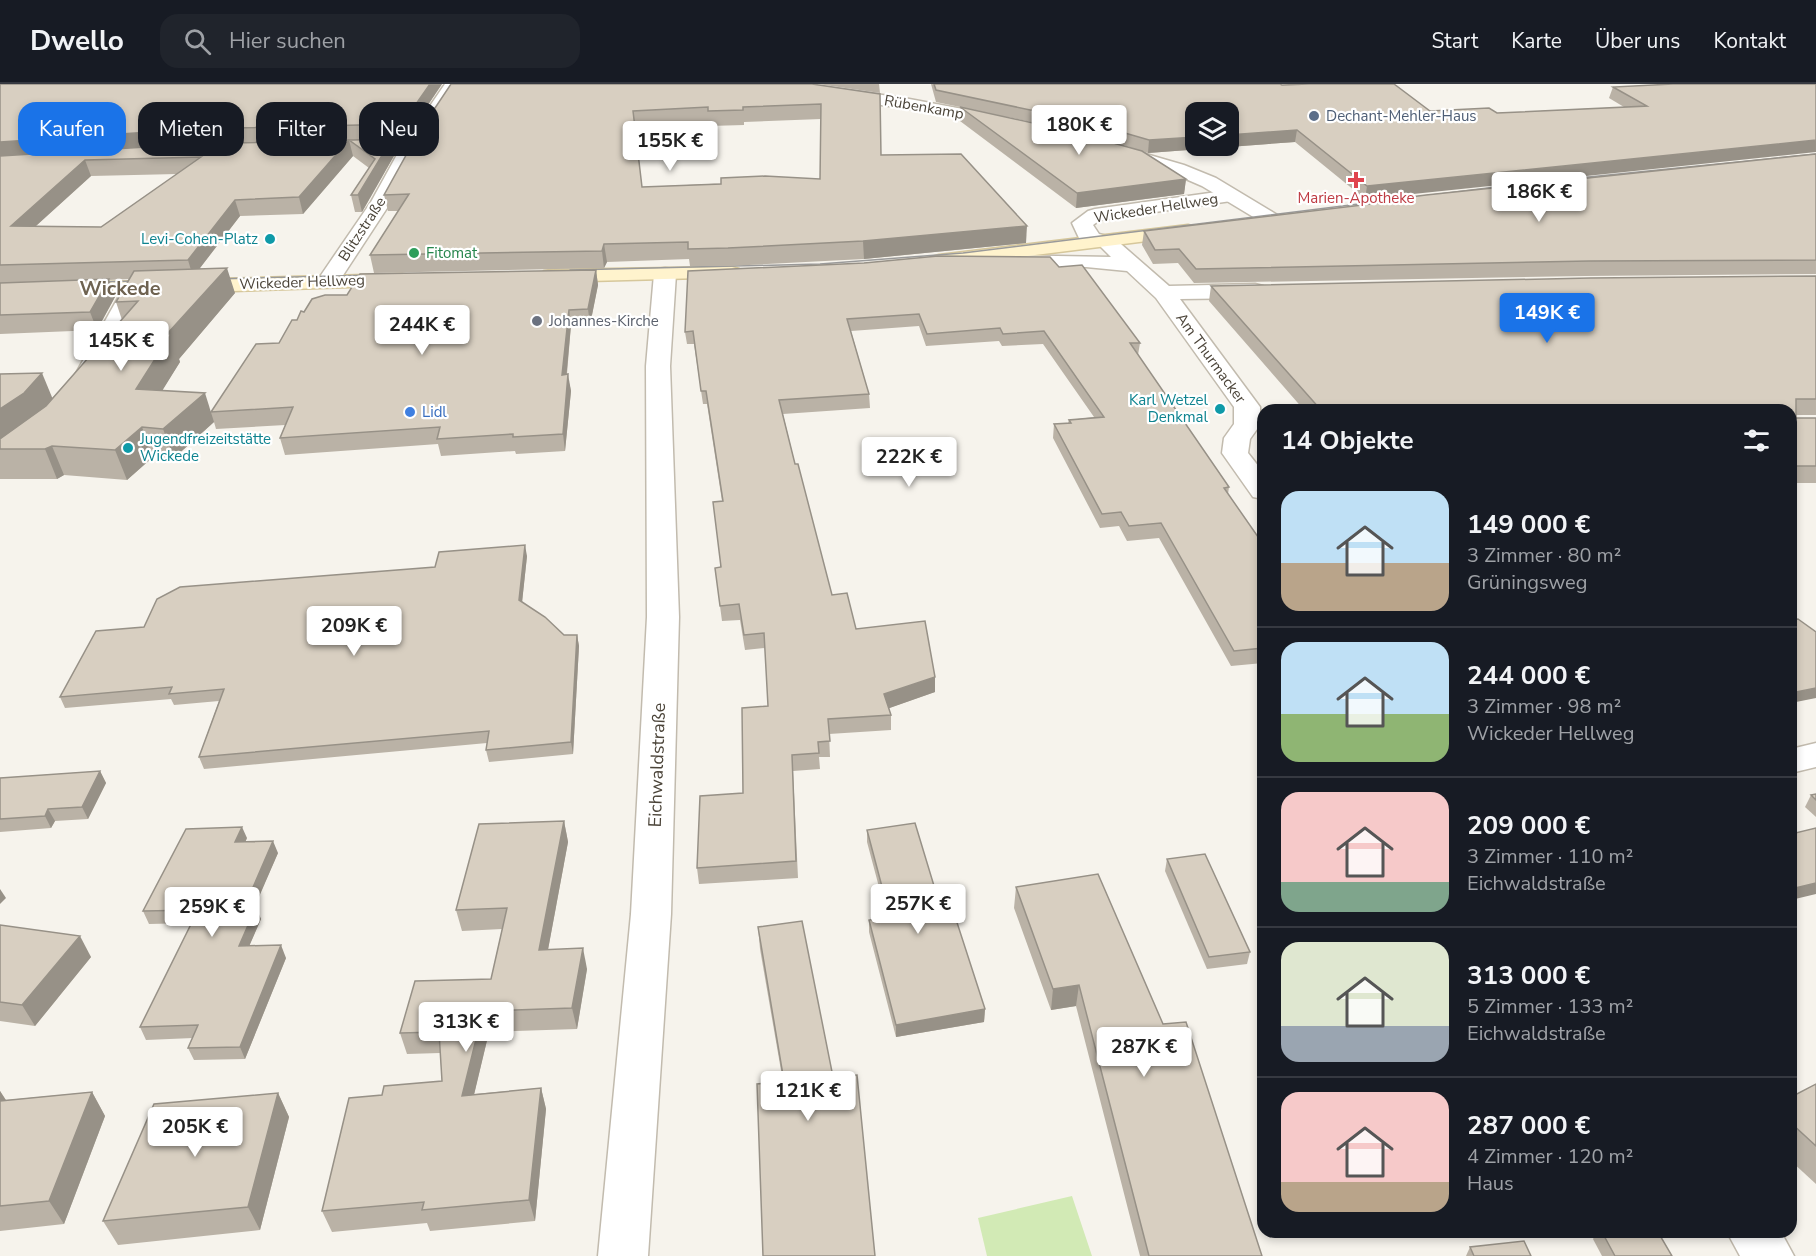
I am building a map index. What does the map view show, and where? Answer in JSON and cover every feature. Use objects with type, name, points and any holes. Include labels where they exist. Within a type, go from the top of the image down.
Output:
[{"type":"main road","name":"Wickeder Hellweg","points":[[1239,224],[1294,217]]},
{"type":"main road","name":"Wickeder Hellweg","points":[[929,262],[1207,229]]},
{"type":"main road","points":[[529,277],[752,273]]},
{"type":"main road","name":"Wickeder Hellweg","points":[[0,292],[419,279]]},
{"type":"street","name":"Blitzstraße","points":[[439,105],[453,84]]},
{"type":"street","name":"Rübenkamp","points":[[775,85],[789,84],[805,90],[923,106],[1017,124]]},
{"type":"street","points":[[1105,147],[1178,169],[1209,182],[1272,220]]},
{"type":"street","name":"Blitzstraße","points":[[328,281],[381,202],[406,156]]},
{"type":"street","name":"Wickeder Hellweg","points":[[1107,242],[1092,238],[1084,231],[1082,223],[1095,215],[1231,196]]},
{"type":"street","name":"Am Thurmacker","points":[[1107,242],[1164,293],[1247,407],[1249,429],[1235,453],[1257,483]]},
{"type":"street","points":[[929,262],[1086,261],[1133,265]]},
{"type":"street","name":"Eichwaldstraße","points":[[623,1256],[651,914],[663,617],[658,366],[665,274]]},
{"type":"street","points":[[78,391],[135,287]]},
{"type":"street","points":[[1164,293],[1275,290]]},
{"type":"street","points":[[1797,760],[1816,755]]},
{"type":"street","points":[[1756,1238],[1769,1256]]},
{"type":"green space","points":[[1072,1196],[1092,1256],[987,1256],[978,1218]]},
{"type":"building","points":[[0,84],[430,84],[417,102],[359,102],[359,125],[347,125],[347,102],[256,102],[256,128],[244,128],[244,102],[138,102],[138,133],[126,134],[126,102],[18,102],[18,141],[0,142]]},
{"type":"building","points":[[451,84],[812,84],[880,94],[881,155],[961,154],[1027,226],[863,241],[728,248],[688,249],[688,242],[604,244],[602,251],[370,255],[409,194],[384,195],[406,156],[439,156],[439,102]],"holes":[[[821,104],[820,179],[765,176],[721,178],[721,184],[642,187],[633,111],[708,107],[708,111],[743,110],[743,107]]]},
{"type":"building","points":[[934,84],[1394,84],[1430,111],[1489,108],[1497,113],[1647,106],[1613,87],[1673,84],[1816,84],[1816,140],[1367,186],[1297,130],[1239,134],[1239,102],[1185,102],[1185,138],[1149,140],[1087,122],[936,90]]},
{"type":"building","points":[[960,107],[1074,132],[1142,151],[1186,179],[1077,193]]},
{"type":"building","points":[[349,140],[359,140],[359,147]]},
{"type":"building","points":[[256,142],[256,156],[335,156],[299,197],[235,200],[188,260],[0,265],[0,156],[126,156],[126,148],[138,148],[138,156],[244,156],[244,143]],"holes":[[[201,157],[101,227],[11,226],[85,160]]]},
{"type":"building","points":[[1816,154],[1816,260],[1589,261],[1196,269],[1179,249],[1155,250],[1144,231],[1388,202],[1386,200],[1426,195]]},
{"type":"building","points":[[371,156],[382,156],[358,195],[351,195],[375,159]]},
{"type":"building","points":[[938,256],[1050,257],[1059,267],[1082,265],[1140,343],[1130,343],[1229,487],[1224,488],[1257,535],[1257,649],[1234,651],[1161,523],[1129,526],[1121,512],[1102,514],[1054,424],[1071,423],[1069,420],[1104,417],[1044,331],[1003,334],[1000,328],[927,334],[919,314],[847,319],[869,394],[779,400],[832,595],[847,593],[856,629],[925,621],[935,677],[884,694],[891,715],[828,719],[830,741],[818,742],[819,753],[792,755],[796,861],[697,868],[700,796],[743,793],[742,708],[768,706],[764,633],[744,635],[739,604],[720,606],[715,568],[721,567],[713,502],[723,501],[706,391],[701,391],[693,331],[685,332],[688,271],[864,263]]},
{"type":"building","points":[[227,268],[167,334],[171,334],[136,389],[205,393],[163,429],[142,427],[115,450],[52,446],[45,449],[0,449],[0,439],[46,406],[138,301],[116,302],[134,271]]},
{"type":"building","points":[[596,270],[588,309],[569,310],[562,375],[568,374],[563,434],[513,437],[513,434],[437,439],[440,427],[280,438],[293,407],[211,412],[256,344],[279,343],[292,320],[297,320],[301,311],[304,312],[312,299],[325,295],[347,295],[360,274]]},
{"type":"building","points":[[1816,276],[1816,399],[1796,399],[1796,404],[1316,404],[1211,286]]},
{"type":"building","points":[[109,279],[90,312],[0,315],[0,283]]},
{"type":"building","points":[[42,373],[24,393],[0,409],[0,374]]},
{"type":"building","points":[[1797,418],[1816,418],[1816,466],[1797,466]]},
{"type":"building","points":[[525,545],[519,600],[545,617],[564,635],[577,635],[571,742],[486,750],[489,731],[199,757],[224,689],[169,694],[172,687],[60,697],[96,631],[144,627],[157,599],[180,587],[435,567],[439,552]]},
{"type":"building","points":[[1797,619],[1816,632],[1816,688],[1797,692]]},
{"type":"building","points":[[100,771],[82,807],[48,809],[45,816],[0,819],[0,778]]},
{"type":"building","points":[[564,821],[539,950],[583,948],[572,1008],[483,1011],[462,1096],[541,1088],[529,1200],[422,1210],[424,1202],[322,1211],[349,1098],[382,1095],[384,1086],[442,1081],[439,1032],[400,1033],[415,981],[491,979],[507,908],[456,910],[479,824]]},
{"type":"building","points":[[915,823],[941,909],[952,907],[985,1009],[896,1025],[869,920],[890,917],[867,830]]},
{"type":"building","points":[[242,827],[235,842],[273,841],[244,908],[256,907],[239,946],[281,945],[240,1047],[188,1048],[198,1025],[140,1027],[198,910],[143,911],[186,829]]},
{"type":"building","points":[[1816,828],[1816,883],[1797,888],[1797,833]]},
{"type":"building","points":[[1205,854],[1250,952],[1209,957],[1167,859]]},
{"type":"building","points":[[1098,874],[1163,1024],[1186,1022],[1262,1256],[1149,1256],[1079,985],[1053,989],[1016,887]]},
{"type":"building","points":[[802,921],[833,1077],[857,1075],[875,1256],[763,1256],[757,1084],[784,1081],[758,927]]},
{"type":"building","points":[[0,925],[80,936],[22,1005],[0,1002]]},
{"type":"building","points":[[1816,1084],[1816,1146],[1797,1129],[1797,1094]]},
{"type":"building","points":[[92,1092],[49,1201],[0,1206],[0,1101]]},
{"type":"building","points":[[278,1093],[248,1207],[103,1221],[154,1104]]},
{"type":"building","points":[[1605,1238],[1662,1238],[1672,1256],[1615,1256]]},
{"type":"building","points":[[1524,1241],[1531,1256],[1474,1256],[1470,1247]]},
{"type":"tram line","points":[[570,270],[820,264],[963,253],[1520,184],[1816,154]]},
{"type":"tram line","points":[[213,279],[375,275]]},
{"type":"tram line","points":[[93,282],[144,281]]},
{"type":"place","name":"Dechant-Mehler-Haus","points":[[1314,116]]},
{"type":"place","name":"Marien-Apotheke","points":[[1356,180]]},
{"type":"place","name":"Levi-Cohen-Platz","points":[[270,239]]},
{"type":"place","name":"Fitomat","points":[[414,253]]},
{"type":"place","name":"Johannes-Kirche","points":[[537,321]]},
{"type":"place","name":"Karl Wetzel Denkmal","points":[[1220,409]]},
{"type":"place","name":"Lidl","points":[[410,412]]},
{"type":"place","name":"Jugendfreizeitstätte Wickede","points":[[128,448]]},
{"type":"district","name":"Wickede","points":[[120,288]]}]
